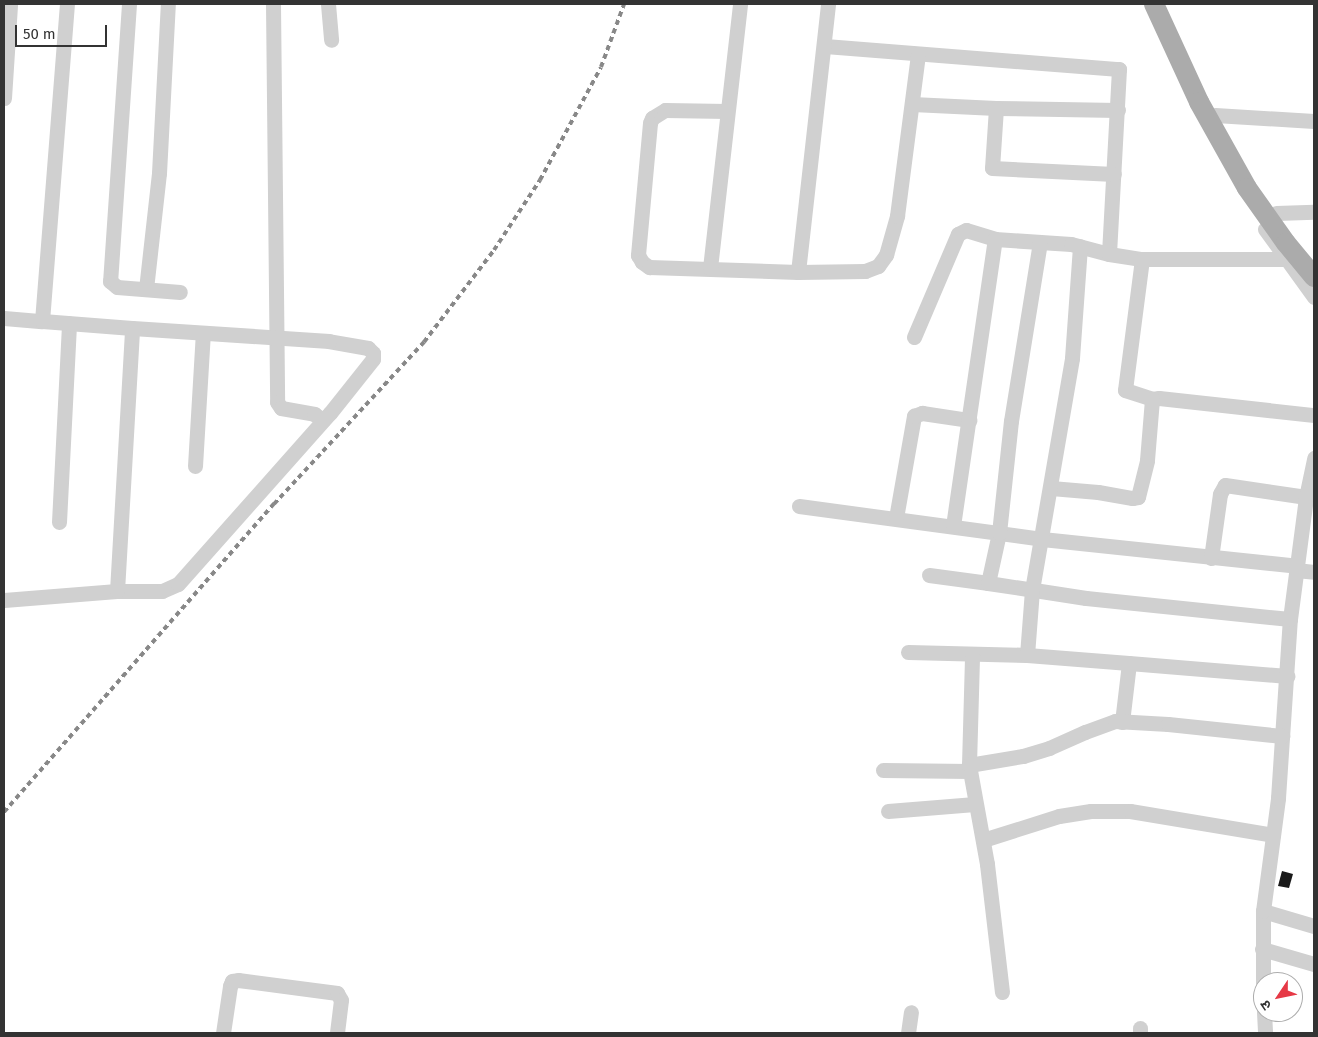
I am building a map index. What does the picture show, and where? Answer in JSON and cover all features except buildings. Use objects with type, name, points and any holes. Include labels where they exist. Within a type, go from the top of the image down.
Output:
[{"type":"main road","points":[[1154,4],[1199,102],[1247,188],[1286,243],[1314,267]]},
{"type":"street","points":[[4,98],[10,4]]},
{"type":"street","points":[[42,321],[67,4]]},
{"type":"street","points":[[129,4],[110,281],[117,287],[180,292]]},
{"type":"street","points":[[146,289],[159,173],[168,4]]},
{"type":"street","points":[[273,4],[277,402],[281,408],[314,414],[323,420]]},
{"type":"street","points":[[328,4],[331,40]]},
{"type":"street","points":[[710,268],[740,4]]},
{"type":"street","points":[[798,272],[825,46],[828,4]]},
{"type":"street","points":[[1145,4],[1206,129],[1284,259],[1314,297]]},
{"type":"street","points":[[1159,4],[1215,115],[1247,170],[1314,267]]},
{"type":"street","points":[[825,46],[1116,67],[1120,72],[1109,254]]},
{"type":"street","points":[[727,111],[666,110],[656,115],[650,122],[638,255],[642,262],[649,267],[798,272],[865,271],[878,266],[886,255],[897,216],[918,54]]},
{"type":"street","points":[[912,104],[996,108],[1118,110]]},
{"type":"street","points":[[996,108],[992,168],[1114,174]]},
{"type":"street","points":[[1215,115],[1314,121]]},
{"type":"street","points":[[1276,213],[1314,212]]},
{"type":"street","points":[[914,337],[958,234],[966,230],[994,240],[1080,246],[1109,254],[1142,259],[1284,259]]},
{"type":"street","points":[[953,526],[994,240]]},
{"type":"street","points":[[988,583],[999,533],[1011,421],[1040,242]]},
{"type":"street","points":[[1027,655],[1032,590],[1072,358],[1080,246]]},
{"type":"street","points":[[1142,259],[1125,390],[1152,400],[1159,398],[1314,415]]},
{"type":"street","points":[[4,319],[329,341],[368,348],[373,352],[373,359],[370,365],[178,584],[162,591],[117,591],[4,600]]},
{"type":"street","points":[[59,522],[70,322]]},
{"type":"street","points":[[117,591],[132,328]]},
{"type":"street","points":[[195,466],[204,333]]},
{"type":"street","points":[[1051,488],[1098,492],[1132,498],[1138,497],[1147,460],[1152,400]]},
{"type":"street","points":[[896,518],[914,416],[922,412],[969,420]]},
{"type":"street","points":[[1263,972],[1263,911],[1273,836],[1290,619],[1306,497],[1314,458]]},
{"type":"street","points":[[1211,558],[1220,494],[1225,484],[1306,497]]},
{"type":"street","points":[[799,506],[1042,539],[1297,568],[1314,572]]},
{"type":"street","points":[[929,575],[1032,590],[1290,619]]},
{"type":"street","points":[[908,652],[1027,655],[1287,676]]},
{"type":"street","points":[[972,655],[969,768],[993,901],[1002,992]]},
{"type":"street","points":[[1122,722],[1129,662]]},
{"type":"street","points":[[883,770],[969,768],[1049,748],[1107,722],[1168,724],[1282,736]]},
{"type":"street","points":[[888,811],[975,804]]},
{"type":"street","points":[[983,840],[1059,816],[1091,811],[1130,811],[1273,836]]},
{"type":"street","points":[[1263,911],[1314,926]]},
{"type":"street","points":[[1262,949],[1314,964]]},
{"type":"street","points":[[223,1033],[230,986],[232,981],[238,980],[337,993],[341,1000],[337,1033]]},
{"type":"street","points":[[908,1033],[911,1012]]},
{"type":"railway","points":[[4,812],[274,504],[424,342],[494,250],[540,180],[601,67],[624,4]]}]
